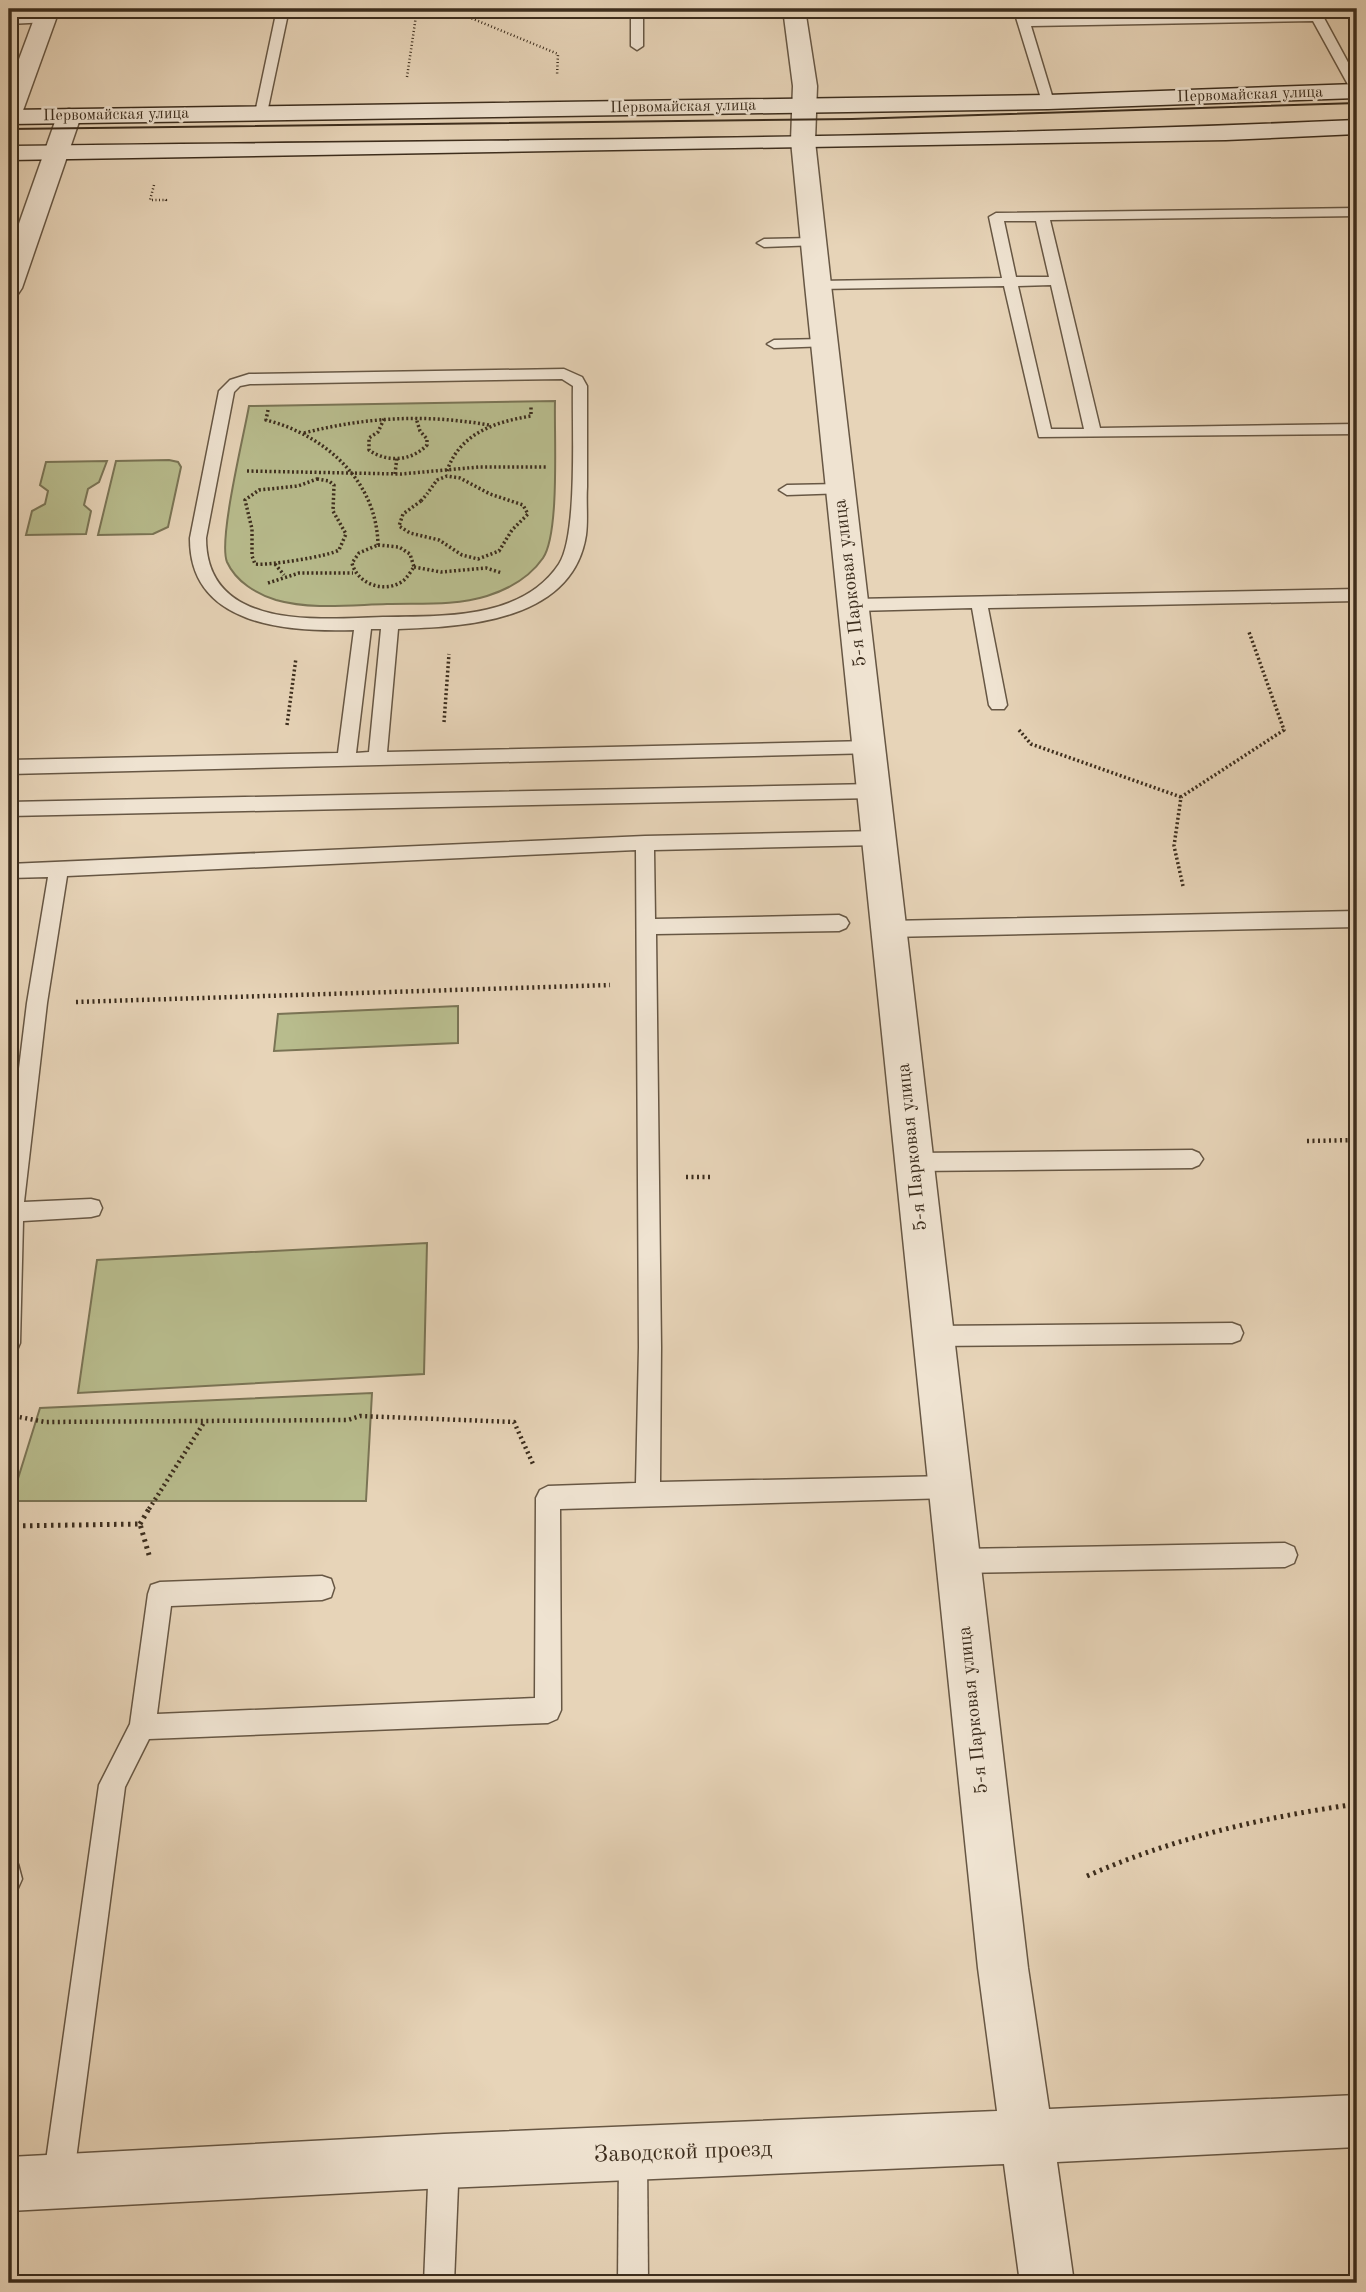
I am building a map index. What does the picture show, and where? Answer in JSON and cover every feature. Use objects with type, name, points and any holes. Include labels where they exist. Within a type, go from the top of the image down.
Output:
[{"type":"street","name":"5-я Парковая улица","points":[[794,9],[805,86],[803,141],[813,242],[1009,2020],[1047,2283]]},
{"type":"street","points":[[9,117],[52,14]]},
{"type":"street","name":"Первомайская улица","points":[[9,117],[1048,102],[1357,90]]},
{"type":"street","points":[[9,288],[69,116]]},
{"type":"street","name":"Первомайская улица","points":[[9,153],[1226,133],[1357,127]]},
{"type":"street","name":"Заводской проезд","points":[[34,2183],[444,2161],[1357,2122]]},
{"type":"lane","points":[[261,113],[283,9]]},
{"type":"lane","points":[[637,9],[637,46]]},
{"type":"lane","points":[[1019,9],[1048,102]]},
{"type":"lane","points":[[1025,22],[1318,17],[1332,9]]},
{"type":"lane","points":[[9,20],[52,14]]},
{"type":"lane","points":[[1318,17],[1357,90]]},
{"type":"lane","points":[[1357,212],[996,217],[1044,434],[1357,429]]},
{"type":"lane","points":[[1042,217],[1093,433]]},
{"type":"lane","points":[[764,243],[813,242]]},
{"type":"lane","points":[[818,285],[1057,281]]},
{"type":"lane","points":[[774,344],[824,343]]},
{"type":"lane","points":[[564,374],[577,380],[580,386],[578,536],[571,560],[561,573],[533,597],[495,614],[458,621],[390,623],[293,624],[252,614],[221,596],[204,575],[198,562],[197,543],[230,386],[249,379],[326,377],[564,374]]},
{"type":"lane","points":[[787,490],[840,489]]},
{"type":"lane","points":[[855,606],[1357,595]]},
{"type":"lane","points":[[979,603],[998,705]]},
{"type":"lane","points":[[377,759],[390,623]]},
{"type":"lane","points":[[346,759],[363,624]]},
{"type":"lane","points":[[9,767],[869,748]]},
{"type":"lane","points":[[9,809],[874,791]]},
{"type":"lane","points":[[9,871],[645,843],[878,838]]},
{"type":"lane","points":[[645,843],[650,1347],[648,1494]]},
{"type":"lane","points":[[9,1343],[11,1205],[37,1003],[60,869]]},
{"type":"lane","points":[[889,929],[1357,919]]},
{"type":"lane","points":[[647,927],[839,923]]},
{"type":"lane","points":[[914,1162],[1192,1159]]},
{"type":"lane","points":[[11,1205],[91,1208]]},
{"type":"lane","points":[[933,1336],[1233,1333]]},
{"type":"lane","points":[[142,1727],[548,1710],[548,1498],[950,1487]]},
{"type":"lane","points":[[958,1561],[1285,1555]]},
{"type":"lane","points":[[34,2183],[112,1785],[142,1727],[160,1594],[322,1588]]},
{"type":"lane","points":[[9,1872],[9,1879]]},
{"type":"lane","points":[[633,2155],[633,2283]]},
{"type":"lane","points":[[439,2283],[444,2161]]},
{"type":"path","points":[[406,78],[417,9]]},
{"type":"path","points":[[449,9],[558,54],[557,78]]},
{"type":"path","points":[[150,200],[166,200],[165,203]]},
{"type":"path","points":[[304,433],[330,426],[384,419],[415,418],[489,425],[531,416],[531,410]]},
{"type":"path","points":[[267,414],[266,420],[287,425],[323,446],[350,473],[371,500],[378,545]]},
{"type":"path","points":[[384,419],[378,432],[369,438],[368,447],[380,457],[397,457],[418,455],[427,445],[427,439],[420,431],[415,418]]},
{"type":"path","points":[[447,476],[454,454],[463,443],[489,425]]},
{"type":"path","points":[[395,474],[397,457]]},
{"type":"path","points":[[237,472],[395,474],[500,466],[553,467]]},
{"type":"path","points":[[320,479],[321,472]]},
{"type":"path","points":[[447,476],[460,478],[482,491],[521,504],[528,510],[527,517],[512,530],[501,550],[479,558],[462,557],[438,539],[403,530],[399,526],[399,517],[421,501],[435,482],[447,476]]},
{"type":"path","points":[[320,479],[329,481],[334,485],[333,511],[346,534],[345,542],[335,553],[324,558],[294,558],[275,565],[258,565],[251,559],[252,528],[245,512],[245,500],[259,490],[298,486],[320,479]]},
{"type":"path","points":[[378,545],[399,547],[407,551],[414,560],[414,567],[403,580],[382,587],[366,584],[353,573],[352,566],[357,556],[378,545]]},
{"type":"path","points":[[479,558],[479,568]]},
{"type":"path","points":[[275,565],[284,575]]},
{"type":"path","points":[[414,567],[441,572],[479,568],[505,575]]},
{"type":"path","points":[[262,588],[284,575],[307,572],[333,575],[353,573]]},
{"type":"path","points":[[1191,923],[1174,846],[1181,797],[1284,730],[1237,599]]},
{"type":"path","points":[[443,730],[449,648]]},
{"type":"path","points":[[286,733],[297,651]]},
{"type":"path","points":[[998,705],[1031,744],[1181,797]]},
{"type":"path","points":[[37,1003],[646,984]]},
{"type":"path","points":[[1307,1141],[1357,1140]]},
{"type":"path","points":[[1349,1294],[1357,1293]]},
{"type":"path","points":[[9,1415],[45,1422],[348,1420],[360,1416],[514,1422],[548,1498]]},
{"type":"path","points":[[160,1594],[140,1524],[205,1422]]},
{"type":"path","points":[[9,1526],[140,1524]]},
{"type":"path","points":[[1087,1876],[1135,1854],[1185,1837],[1309,1810],[1357,1804]]},
{"type":"green space","points":[[555,401],[554,506],[548,545],[543,558],[532,571],[503,590],[450,603],[303,605],[276,600],[255,591],[236,576],[227,562],[226,532],[249,406]]},
{"type":"green space","points":[[107,461],[99,482],[88,489],[84,505],[91,511],[86,534],[26,535],[32,511],[45,504],[48,491],[40,485],[46,462]]},
{"type":"green space","points":[[116,461],[178,462],[181,467],[168,527],[153,534],[98,535]]},
{"type":"green space","points":[[458,1006],[458,1043],[274,1051],[278,1014]]},
{"type":"green space","points":[[427,1243],[424,1374],[78,1393],[97,1260]]},
{"type":"green space","points":[[372,1393],[366,1501],[11,1501],[40,1408]]},
{"type":"tram line","points":[[9,129],[852,119],[1357,103]]}]
